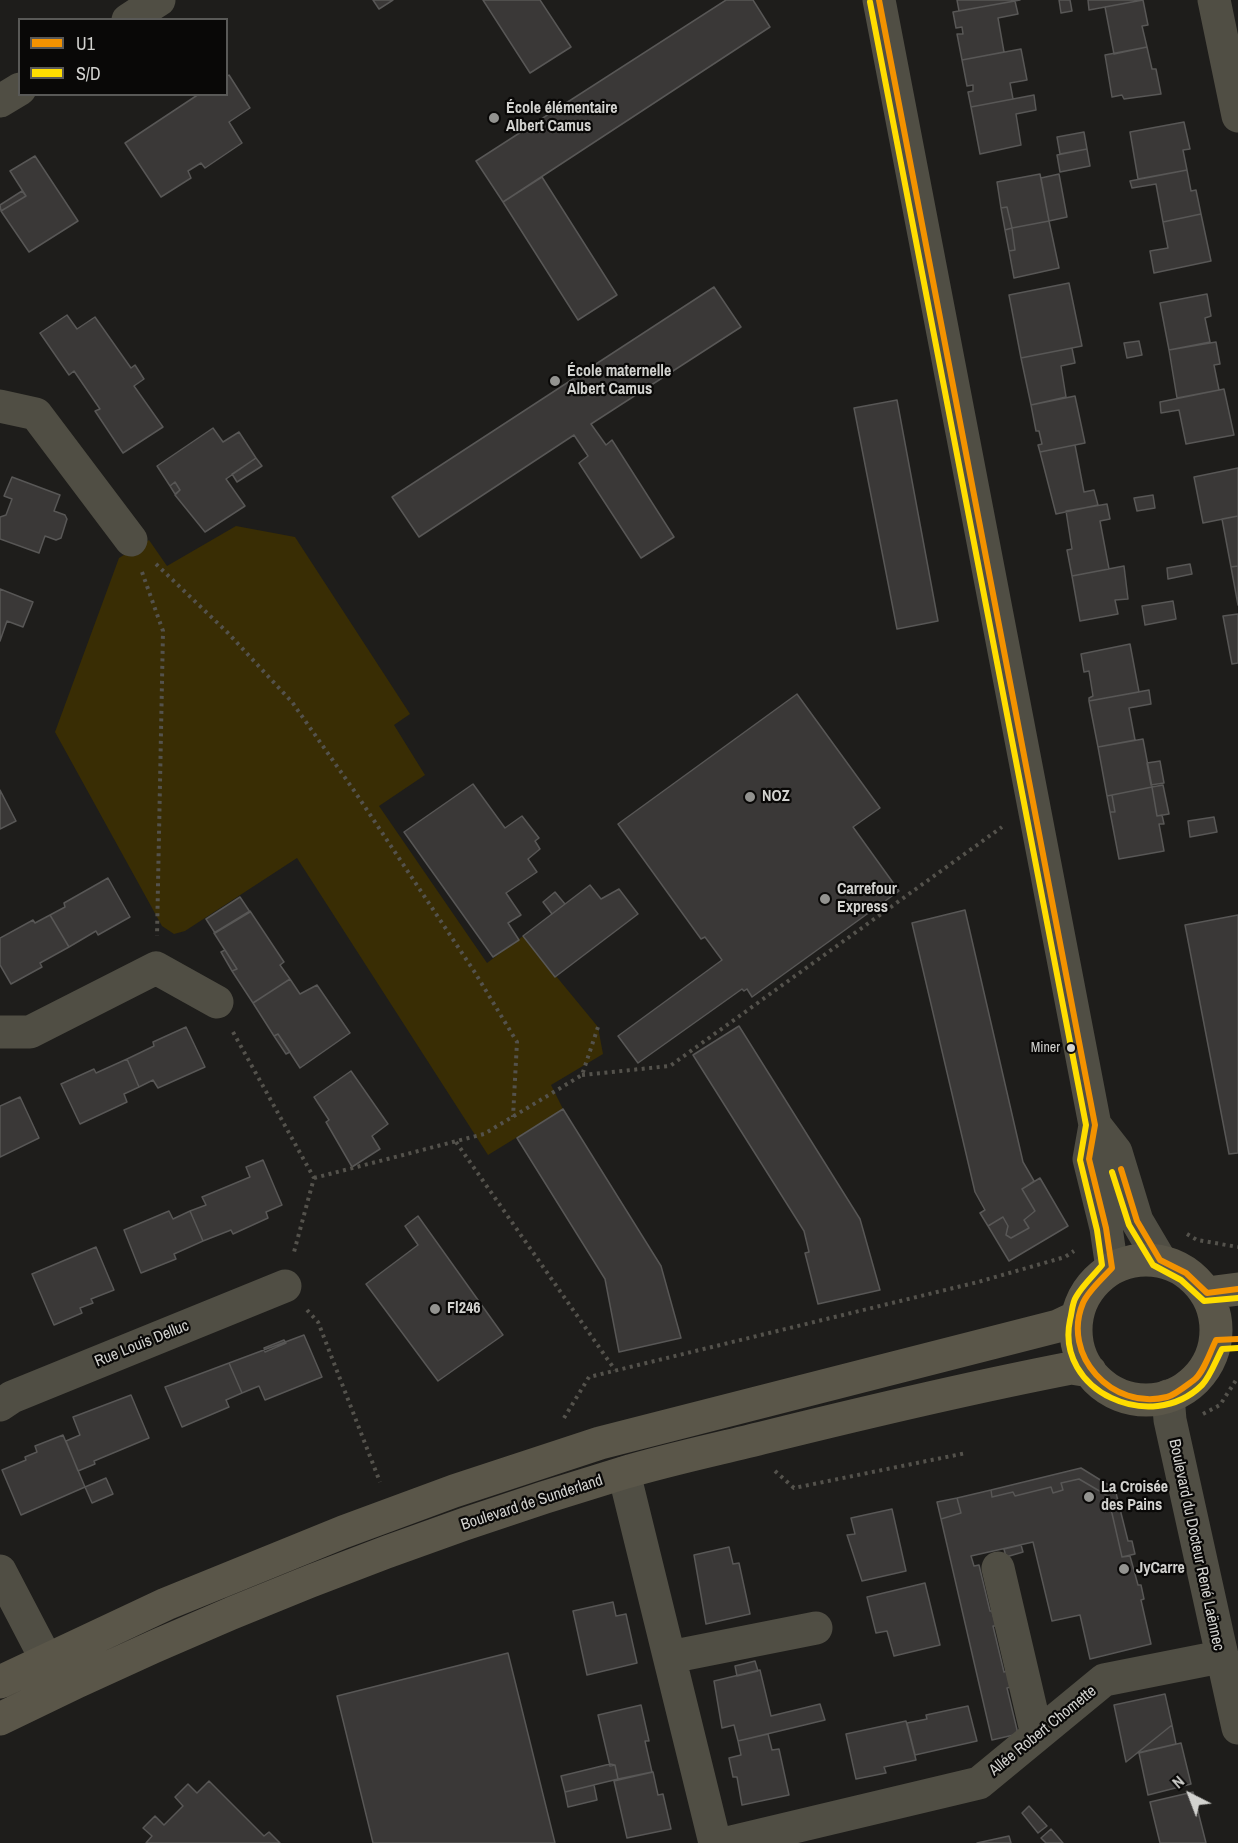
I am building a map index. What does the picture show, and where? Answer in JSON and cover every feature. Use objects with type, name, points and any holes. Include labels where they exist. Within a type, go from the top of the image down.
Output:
[{"type":"main road","points":[[1144,1259],[1160,1260],[1179,1267],[1194,1278],[1222,1291],[1217,1324],[1227,1339],[1200,1375],[1169,1408],[1151,1400],[1133,1399],[1102,1384],[1090,1371],[1081,1355],[1076,1336],[1077,1317],[1083,1297],[1096,1281],[1112,1268],[1144,1259]]},
{"type":"main road","points":[[0,1682],[166,1604],[332,1536],[465,1487],[600,1443],[1058,1326],[1077,1317]]},
{"type":"main road","name":"Boulevard de Sunderland","points":[[0,1719],[171,1640],[308,1583],[421,1539],[624,1473],[953,1391],[1071,1368],[1090,1371]]},
{"type":"street","points":[[131,18],[159,0]]},
{"type":"street","points":[[879,0],[1095,1125],[1089,1159],[1106,1228],[1112,1268]]},
{"type":"street","points":[[1214,0],[1238,116]]},
{"type":"street","points":[[0,101],[18,90]]},
{"type":"street","points":[[0,406],[36,414],[131,540]]},
{"type":"street","points":[[0,1032],[30,1032],[156,968],[217,1002]]},
{"type":"street","points":[[1095,1125],[1116,1152],[1137,1221],[1160,1260]]},
{"type":"street","name":"Rue Louis Delluc","points":[[0,1405],[12,1397],[285,1286]]},
{"type":"street","name":"Boulevard du Docteur René Laënnec","points":[[1169,1408],[1220,1657],[1238,1728]]},
{"type":"street","points":[[624,1473],[715,1843]]},
{"type":"street","points":[[998,1568],[1037,1735]]},
{"type":"street","points":[[0,1571],[46,1659]]},
{"type":"street","points":[[670,1658],[816,1628]]},
{"type":"street","name":"Allée Robert Chomette","points":[[727,1843],[979,1783],[1104,1680],[1220,1657]]},
{"type":"path","points":[[131,540],[163,631],[156,968]]},
{"type":"path","points":[[131,540],[228,633],[292,702],[408,871],[517,1042],[513,1117]]},
{"type":"path","points":[[314,1178],[484,1134],[582,1075],[670,1066],[1002,826]]},
{"type":"path","points":[[217,1002],[314,1178],[285,1286],[318,1322],[380,1484]]},
{"type":"path","points":[[582,1075],[598,1027]]},
{"type":"path","points":[[456,1142],[615,1370]]},
{"type":"path","points":[[1180,1230],[1197,1240],[1238,1247]]},
{"type":"path","points":[[930,1293],[1028,1269],[1065,1257],[1079,1248]]},
{"type":"path","points":[[1169,1408],[1202,1414],[1220,1405],[1238,1377]]},
{"type":"path","points":[[772,1467],[794,1488],[966,1453]]},
{"type":"shaded area","points":[[236,526],[295,537],[410,714],[394,725],[425,775],[379,806],[487,963],[523,936],[598,1027],[603,1054],[551,1085],[563,1109],[488,1155],[297,858],[185,931],[174,934],[162,926],[55,732],[119,558],[149,540],[167,566]]},
{"type":"building","points":[[373,0],[393,0],[379,9]]},
{"type":"building","points":[[483,0],[540,0],[571,47],[530,73]]},
{"type":"building","points":[[726,0],[753,0],[770,27],[503,202],[476,161]]},
{"type":"building","points":[[957,0],[1020,0],[959,11]]},
{"type":"building","points":[[1059,0],[1070,0],[1072,11],[1061,13]]},
{"type":"building","points":[[1088,0],[1143,0],[1089,10]]},
{"type":"building","points":[[1143,0],[1148,25],[1142,26],[1147,47],[1114,54],[1105,7]]},
{"type":"building","points":[[1015,1],[1018,14],[998,18],[1004,52],[962,60],[957,34],[963,34],[962,27],[956,28],[953,12]]},
{"type":"building","points":[[1147,47],[1152,69],[1156,69],[1161,94],[1124,99],[1122,95],[1112,97],[1105,55]]},
{"type":"building","points":[[1021,49],[1027,80],[1010,83],[1013,99],[971,107],[968,92],[973,91],[973,85],[967,86],[962,60]]},
{"type":"building","points":[[228,76],[250,108],[229,122],[242,143],[205,168],[201,163],[188,171],[191,178],[161,197],[125,143],[196,96],[228,96]]},
{"type":"building","points":[[1034,95],[1036,110],[1016,114],[1021,145],[980,154],[971,107]]},
{"type":"building","points":[[1184,122],[1190,149],[1183,150],[1187,170],[1138,179],[1130,132]]},
{"type":"building","points":[[1084,132],[1087,149],[1060,154],[1057,137]]},
{"type":"building","points":[[1087,149],[1090,166],[1060,172],[1057,155]]},
{"type":"building","points":[[35,156],[78,221],[29,252],[1,211],[26,196],[10,171]]},
{"type":"building","points":[[1187,170],[1191,191],[1196,190],[1201,214],[1163,222],[1156,184],[1132,188],[1130,181]]},
{"type":"building","points":[[1040,174],[1049,221],[1012,228],[1007,207],[1001,208],[997,182]]},
{"type":"building","points":[[1059,174],[1067,217],[1049,221],[1041,178]]},
{"type":"building","points":[[542,177],[617,295],[578,320],[503,202]]},
{"type":"building","points":[[22,191],[26,196],[1,211],[0,205]]},
{"type":"building","points":[[1007,207],[1012,228],[1005,230],[1001,208]]},
{"type":"building","points":[[1201,214],[1211,261],[1154,273],[1150,251],[1168,248],[1163,222]]},
{"type":"building","points":[[1049,221],[1059,268],[1014,278],[1009,251],[1015,250],[1012,228]]},
{"type":"building","points":[[1012,228],[1015,250],[1009,251],[1005,230]]},
{"type":"building","points":[[1069,283],[1082,346],[1021,358],[1009,295]]},
{"type":"building","points":[[714,287],[741,327],[591,424],[606,445],[612,440],[674,537],[641,558],[579,463],[588,456],[574,435],[419,537],[392,497]]},
{"type":"building","points":[[1207,294],[1211,316],[1205,318],[1210,342],[1169,350],[1160,303]]},
{"type":"building","points":[[67,315],[77,329],[95,317],[131,368],[135,365],[144,379],[134,386],[163,427],[123,453],[95,411],[100,409],[74,371],[69,375],[40,333]]},
{"type":"building","points":[[1139,341],[1142,355],[1127,358],[1124,343]]},
{"type":"building","points":[[1216,342],[1220,364],[1214,365],[1219,390],[1177,398],[1169,350]]},
{"type":"building","points":[[1072,348],[1075,363],[1061,366],[1066,397],[1031,405],[1021,358]]},
{"type":"building","points":[[1224,389],[1234,435],[1186,444],[1179,410],[1161,413],[1160,402]]},
{"type":"building","points":[[1075,396],[1085,443],[1040,452],[1038,445],[1042,444],[1039,431],[1036,431],[1031,405]]},
{"type":"building","points":[[897,400],[938,621],[897,629],[854,408]]},
{"type":"building","points":[[213,428],[223,442],[239,432],[256,458],[226,479],[245,506],[205,532],[175,495],[180,490],[175,482],[170,486],[157,466]]},
{"type":"building","points":[[1075,445],[1084,492],[1094,490],[1098,505],[1056,514],[1040,452]]},
{"type":"building","points":[[256,458],[262,466],[237,482],[232,474]]},
{"type":"building","points":[[1238,468],[1238,516],[1203,523],[1194,477]]},
{"type":"building","points":[[12,477],[60,495],[54,511],[65,515],[67,519],[61,538],[56,540],[45,536],[39,553],[0,539],[0,517],[6,515],[12,499],[4,496]]},
{"type":"building","points":[[175,482],[180,490],[175,494],[170,486]]},
{"type":"building","points":[[1153,495],[1155,508],[1137,511],[1134,498]]},
{"type":"building","points":[[1107,504],[1110,519],[1100,521],[1109,569],[1072,576],[1067,550],[1072,549],[1066,511]]},
{"type":"building","points":[[1238,516],[1238,566],[1231,567],[1222,519]]},
{"type":"building","points":[[1190,564],[1192,574],[1168,579],[1167,568]]},
{"type":"building","points":[[1124,566],[1128,599],[1115,600],[1118,614],[1080,621],[1072,576]]},
{"type":"building","points":[[1238,566],[1238,605],[1231,567]]},
{"type":"building","points":[[0,589],[33,602],[23,627],[7,621],[0,641]]},
{"type":"building","points":[[1173,601],[1176,619],[1145,625],[1142,606]]},
{"type":"building","points":[[1238,614],[1238,663],[1232,664],[1223,616]]},
{"type":"building","points":[[1130,644],[1139,692],[1089,701],[1089,698],[1093,696],[1089,671],[1084,672],[1081,654]]},
{"type":"building","points":[[1149,690],[1151,704],[1129,708],[1135,740],[1098,747],[1089,701]]},
{"type":"building","points":[[797,694],[880,808],[853,827],[899,891],[752,997],[747,989],[744,991],[742,989],[638,1063],[618,1036],[722,960],[705,937],[701,939],[618,824]]},
{"type":"building","points":[[1143,739],[1152,787],[1107,796],[1098,747]]},
{"type":"building","points":[[1160,761],[1164,783],[1151,785],[1147,763]]},
{"type":"building","points":[[473,784],[505,828],[522,816],[539,838],[535,841],[540,849],[528,859],[537,872],[506,893],[521,915],[508,923],[519,940],[493,957],[404,832]]},
{"type":"building","points":[[1163,785],[1169,814],[1157,816],[1152,787]]},
{"type":"building","points":[[1152,787],[1157,816],[1162,815],[1164,824],[1159,824],[1164,851],[1119,859],[1110,812],[1115,812],[1112,795]]},
{"type":"building","points":[[0,790],[16,821],[0,829]]},
{"type":"building","points":[[1112,795],[1115,812],[1110,812],[1107,796]]},
{"type":"building","points":[[1214,817],[1217,832],[1190,837],[1188,821]]},
{"type":"building","points":[[108,878],[130,917],[98,935],[96,931],[69,947],[50,915],[65,907],[64,903]]},
{"type":"building","points":[[590,885],[601,899],[619,889],[638,914],[555,977],[523,936]]},
{"type":"building","points":[[555,892],[565,904],[552,914],[543,902]]},
{"type":"building","points":[[240,897],[250,912],[215,933],[206,919]]},
{"type":"building","points":[[965,910],[1023,1162],[1034,1181],[1022,1189],[1035,1211],[1024,1220],[1029,1228],[1011,1238],[1006,1235],[1008,1226],[1003,1217],[988,1226],[980,1213],[985,1210],[975,1192],[912,923]]},
{"type":"building","points":[[250,911],[284,962],[280,965],[290,979],[253,1003],[232,971],[237,969],[214,933]]},
{"type":"building","points":[[50,915],[69,947],[40,963],[42,967],[11,984],[0,965],[0,938],[33,920],[35,923]]},
{"type":"building","points":[[1238,915],[1238,1153],[1229,1154],[1185,925]]},
{"type":"building","points":[[225,950],[237,969],[232,971],[221,952]]},
{"type":"building","points":[[290,979],[300,994],[317,985],[350,1033],[300,1068],[278,1034],[274,1036],[253,1003]]},
{"type":"building","points":[[739,1026],[860,1219],[880,1290],[818,1304],[805,1253],[809,1252],[804,1231],[693,1055]]},
{"type":"building","points":[[186,1027],[205,1067],[158,1088],[153,1080],[139,1087],[127,1059],[154,1046],[153,1042]]},
{"type":"building","points":[[278,1034],[290,1052],[286,1054],[274,1036]]},
{"type":"building","points":[[127,1059],[139,1087],[124,1094],[127,1102],[80,1124],[61,1084],[94,1069],[96,1073]]},
{"type":"building","points":[[351,1071],[388,1124],[372,1136],[380,1149],[352,1167],[326,1122],[329,1120],[314,1097]]},
{"type":"building","points":[[20,1097],[39,1138],[0,1157],[0,1106]]},
{"type":"building","points":[[563,1109],[661,1266],[681,1338],[619,1352],[605,1279],[517,1138]]},
{"type":"building","points":[[263,1160],[282,1205],[266,1212],[268,1218],[233,1234],[231,1230],[203,1241],[190,1211],[206,1205],[202,1197],[250,1177],[246,1167]]},
{"type":"building","points":[[1040,1178],[1068,1226],[1009,1261],[988,1226],[1003,1217],[1008,1226],[1006,1235],[1011,1238],[1029,1228],[1024,1220],[1035,1211],[1022,1189]]},
{"type":"building","points":[[169,1211],[173,1219],[190,1211],[203,1241],[174,1254],[176,1259],[141,1273],[124,1230]]},
{"type":"building","name":"Fl246","points":[[418,1216],[503,1335],[438,1381],[366,1284],[418,1245],[405,1226]]},
{"type":"building","points":[[96,1247],[114,1290],[91,1299],[93,1303],[80,1308],[82,1313],[54,1325],[32,1274]]},
{"type":"building","points":[[304,1335],[322,1377],[265,1400],[259,1386],[242,1393],[229,1363]]},
{"type":"building","points":[[284,1340],[286,1343],[265,1352],[264,1348]]},
{"type":"building","points":[[229,1363],[242,1393],[226,1400],[229,1407],[182,1427],[165,1387]]},
{"type":"building","points":[[131,1395],[149,1438],[94,1461],[95,1464],[78,1471],[66,1441],[80,1435],[73,1417]]},
{"type":"building","points":[[63,1435],[85,1487],[21,1515],[2,1470],[26,1460],[25,1457],[37,1452],[35,1446]]},
{"type":"building","points":[[1081,1468],[1115,1489],[1128,1541],[1132,1541],[1135,1554],[1122,1557],[1108,1496],[1079,1479],[1061,1483],[1063,1490],[1053,1493],[1051,1487],[1015,1496],[1013,1492],[992,1497],[991,1490]]},
{"type":"building","points":[[106,1478],[113,1494],[92,1503],[85,1487]]},
{"type":"building","points":[[1079,1479],[1108,1496],[1122,1557],[1130,1556],[1138,1585],[1141,1585],[1144,1599],[1141,1600],[1151,1644],[1090,1659],[1080,1615],[1052,1621],[1033,1542],[971,1556],[974,1566],[979,1565],[996,1626],[993,1626],[1004,1672],[1007,1671],[1011,1687],[1007,1688],[1018,1734],[992,1740],[941,1519],[961,1513],[957,1498],[991,1490],[992,1497],[1013,1492],[1015,1496],[1051,1487],[1053,1493],[1063,1490],[1061,1483]]},
{"type":"building","points":[[957,1498],[961,1513],[941,1519],[937,1502]]},
{"type":"building","points":[[892,1509],[906,1571],[862,1581],[847,1535],[855,1534],[851,1518]]},
{"type":"building","points":[[1021,1545],[1023,1552],[1006,1557],[1004,1549]]},
{"type":"building","points":[[729,1547],[733,1564],[739,1563],[750,1614],[706,1624],[694,1555]]},
{"type":"building","points":[[925,1583],[940,1645],[894,1656],[887,1631],[876,1633],[867,1597]]},
{"type":"building","points":[[613,1602],[616,1616],[626,1614],[637,1663],[587,1675],[573,1611]]},
{"type":"building","points":[[508,1653],[555,1843],[373,1843],[337,1696]]},
{"type":"building","points":[[755,1661],[758,1671],[737,1676],[735,1666]]},
{"type":"building","points":[[760,1670],[771,1716],[820,1704],[825,1720],[738,1741],[734,1725],[722,1728],[714,1681]]},
{"type":"building","points":[[1165,1694],[1172,1725],[1126,1762],[1114,1705]]},
{"type":"building","points":[[641,1705],[649,1741],[645,1741],[652,1772],[618,1779],[615,1765],[610,1766],[598,1715]]},
{"type":"building","points":[[968,1706],[977,1741],[915,1755],[907,1723],[927,1719],[926,1715]]},
{"type":"building","points":[[906,1721],[916,1760],[884,1767],[886,1773],[856,1779],[846,1734]]},
{"type":"building","points":[[1172,1725],[1176,1744],[1137,1753]]},
{"type":"building","points":[[768,1734],[772,1750],[779,1749],[789,1795],[742,1805],[737,1777],[733,1777],[729,1758],[741,1755],[738,1741]]},
{"type":"building","points":[[1181,1743],[1191,1784],[1148,1795],[1139,1753]]},
{"type":"building","points":[[610,1764],[615,1765],[618,1779],[565,1792],[561,1776]]},
{"type":"building","points":[[653,1772],[658,1795],[663,1794],[671,1829],[627,1838],[614,1781]]},
{"type":"building","points":[[209,1781],[264,1836],[269,1832],[280,1843],[146,1843],[152,1836],[143,1828],[155,1816],[164,1825],[183,1806],[175,1797],[188,1784],[197,1793]]},
{"type":"building","points":[[594,1785],[597,1800],[568,1807],[565,1792]]},
{"type":"building","points":[[1193,1792],[1206,1843],[1160,1843],[1150,1802]]},
{"type":"building","points":[[1029,1806],[1047,1826],[1038,1833],[1022,1813]]},
{"type":"building","points":[[1051,1829],[1063,1843],[1046,1843],[1041,1838]]},
{"type":"building","points":[[1009,1836],[1011,1843],[977,1843]]},
{"type":"transit line","name":"U1","points":[[879,0],[1095,1125],[1089,1159],[1106,1228],[1112,1268],[1085,1298],[1078,1323],[1079,1342],[1085,1359],[1096,1375],[1110,1387],[1128,1396],[1147,1399],[1170,1396],[1194,1380],[1204,1367],[1216,1340],[1238,1339]]},
{"type":"transit line","name":"S/D","points":[[870,2],[1086,1125],[1080,1160],[1097,1230],[1102,1265],[1075,1299],[1070,1320],[1069,1345],[1077,1367],[1092,1385],[1111,1398],[1134,1405],[1158,1406],[1181,1399],[1202,1385],[1222,1349],[1238,1348]]},
{"type":"transit line","name":"U1","points":[[1121,1169],[1137,1221],[1160,1260],[1186,1273],[1207,1293],[1238,1289]]},
{"type":"transit line","name":"S/D","points":[[1112,1172],[1129,1225],[1153,1265],[1181,1280],[1204,1301],[1238,1298]]},
{"type":"place","name":"École élémentaire Albert Camus","points":[[494,118]]},
{"type":"place","name":"École maternelle Albert Camus","points":[[555,381]]},
{"type":"place","name":"NOZ","points":[[750,797]]},
{"type":"place","name":"Carrefour Express","points":[[825,899]]},
{"type":"place","name":"Miner","points":[[1071,1048]]},
{"type":"place","name":"Fl246","points":[[435,1309]]},
{"type":"place","name":"La Croisée des Pains","points":[[1089,1497]]},
{"type":"place","name":"JyCarre","points":[[1124,1569]]}]
